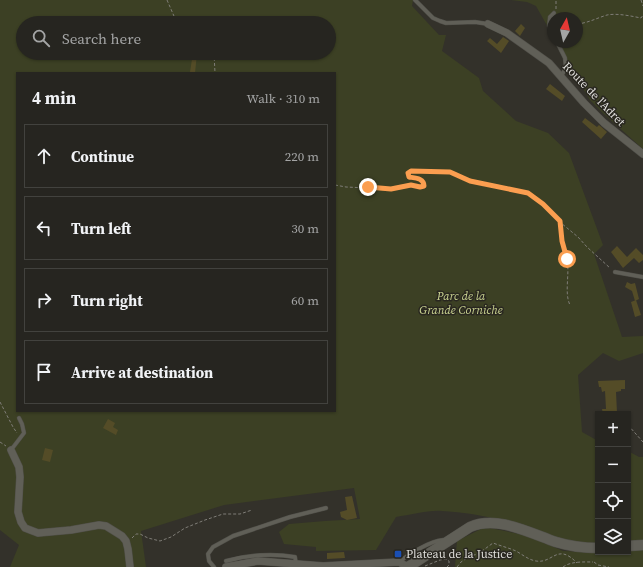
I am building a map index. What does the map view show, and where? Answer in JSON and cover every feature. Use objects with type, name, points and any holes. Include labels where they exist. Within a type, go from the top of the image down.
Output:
[{"type":"main road","points":[[405,565],[470,527],[488,522],[527,530],[567,545],[595,548]]},
{"type":"main road","points":[[631,546],[643,545]]},
{"type":"street","name":"Route de l'Adret","points":[[488,24],[507,33],[549,63],[584,103],[604,123],[643,154]]},
{"type":"street","points":[[12,450],[19,468],[20,477],[18,512],[21,522],[25,528],[38,533],[71,530],[99,525],[106,526],[117,532],[126,541],[130,567]]},
{"type":"street","points":[[226,564],[258,561],[310,566],[405,565]]},
{"type":"lane","points":[[415,0],[433,18],[446,23],[475,22],[488,24]]},
{"type":"lane","points":[[560,48],[565,58],[566,68],[561,76]]},
{"type":"lane","points":[[615,272],[643,277]]},
{"type":"lane","points":[[12,450],[24,432],[19,418]]},
{"type":"lane","points":[[214,567],[209,562],[208,554],[213,547],[233,536],[290,517],[326,508]]},
{"type":"path","points":[[167,0],[174,16]]},
{"type":"path","points":[[554,12],[556,0]]},
{"type":"path","points":[[641,0],[643,6]]},
{"type":"path","points":[[583,24],[608,15],[641,18],[643,15]]},
{"type":"path","points":[[214,60],[215,72]]},
{"type":"path","points":[[336,185],[391,189],[411,185],[420,187],[424,186],[424,183],[421,180],[409,177],[408,173],[411,171],[450,172],[470,181],[528,193],[543,204],[615,272]]},
{"type":"path","points":[[560,221],[562,241],[567,259],[567,298],[570,305]]},
{"type":"path","points":[[0,402],[13,427],[21,437]]},
{"type":"path","points":[[631,428],[643,442]]},
{"type":"path","points":[[126,541],[136,534],[160,540],[171,537],[185,528],[204,520],[223,514],[240,514],[252,510]]},
{"type":"path","points":[[457,567],[461,562],[470,556],[478,554],[493,543],[537,561],[544,561],[551,556],[560,554],[570,555],[577,562]]},
{"type":"path","points":[[405,565],[426,566],[446,559],[449,561],[449,565],[446,567]]},
{"type":"path","points":[[563,567],[577,562],[593,562],[598,565],[609,567]]},
{"type":"green space","name":"Parc de la Grande Corniche","points":[[0,0],[413,0],[412,6],[439,35],[446,35],[442,51],[479,78],[483,91],[516,121],[548,133],[569,153],[603,245],[594,254],[622,337],[643,336],[643,353],[619,361],[603,353],[578,375],[582,432],[595,439],[595,544],[570,541],[518,524],[473,514],[437,511],[396,517],[376,550],[316,551],[316,547],[284,544],[279,532],[289,524],[360,519],[354,488],[224,505],[141,531],[146,567],[10,567],[19,545],[0,530]]},
{"type":"green space","points":[[511,0],[643,0],[643,149],[590,100],[560,48],[583,48],[583,12],[547,12],[547,25],[536,6],[527,2]]},
{"type":"green space","points":[[631,453],[639,457],[643,457],[643,541],[631,542]]},
{"type":"green space","points":[[485,527],[529,536],[563,551],[595,552],[595,555],[631,555],[631,551],[643,549],[643,567],[455,567],[457,541]]},
{"type":"building","points":[[521,24],[525,28],[520,36],[515,31]]},
{"type":"building","points":[[503,37],[509,41],[501,53],[487,41],[490,38],[497,44]]},
{"type":"building","points":[[192,60],[196,60],[195,72],[190,72]]},
{"type":"building","points":[[550,84],[565,96],[562,101],[546,89]]},
{"type":"building","points":[[585,118],[597,127],[599,125],[607,132],[601,139],[582,122]]},
{"type":"building","points":[[617,246],[627,257],[636,248],[643,255],[643,260],[639,263],[634,258],[623,268],[611,252]]},
{"type":"building","points":[[627,282],[631,284],[635,283],[639,299],[635,301],[632,291],[625,287]]},
{"type":"building","points":[[636,300],[641,315],[635,317],[631,302]]},
{"type":"building","points":[[625,380],[625,389],[621,389],[621,391],[616,392],[617,411],[602,411],[602,409],[606,409],[605,391],[602,392],[598,381]]},
{"type":"building","points":[[108,419],[115,423],[113,427],[118,430],[116,435],[103,428]]},
{"type":"building","points":[[45,448],[53,450],[50,462],[42,460]]},
{"type":"building","points":[[352,496],[357,518],[347,520],[341,517],[340,512],[347,510],[345,497]]},
{"type":"building","points":[[344,552],[345,558],[327,559],[327,553]]},
{"type":"place","name":"Plateau de la Justice","points":[[398,554]]},
{"type":"route","points":[[368,187],[391,189],[411,185],[420,187],[424,186],[424,183],[421,180],[409,177],[408,173],[411,171],[432,171],[450,172],[470,181],[528,193],[543,204],[555,218],[560,221],[562,241],[567,259]]}]
